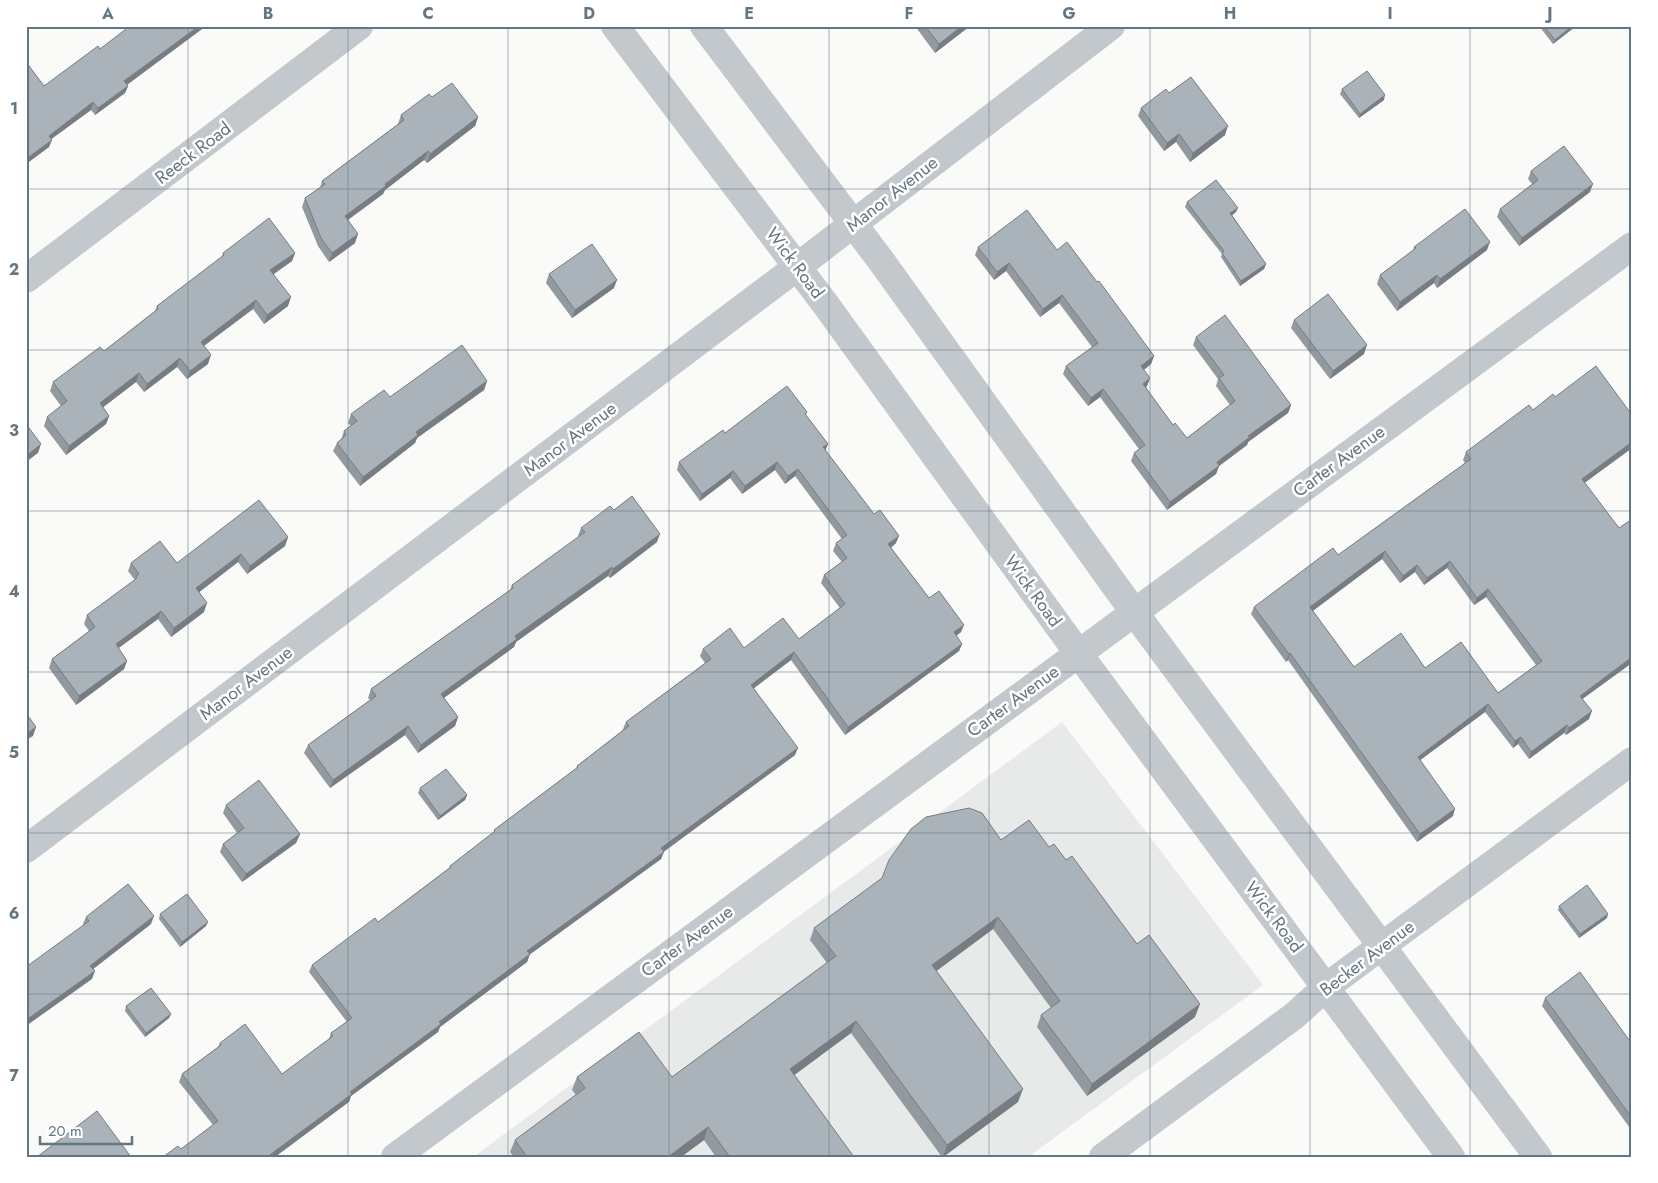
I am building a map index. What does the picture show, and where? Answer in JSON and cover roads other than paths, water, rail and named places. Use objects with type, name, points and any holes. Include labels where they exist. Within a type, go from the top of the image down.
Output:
[{"type":"street","name":"Reeck Road","points":[[26,279],[359,26]]},
{"type":"street","name":"Wick Road","points":[[615,26],[826,305],[1078,653],[1451,1157]]},
{"type":"street","points":[[704,26],[854,223],[1134,612],[1538,1157]]},
{"type":"street","name":"Manor Avenue","points":[[26,849],[797,267],[1111,26]]},
{"type":"street","name":"Carter Avenue","points":[[394,1157],[1632,246]]},
{"type":"street","name":"Becker Avenue","points":[[1103,1157],[1294,1016],[1326,987],[1632,761]]}]
